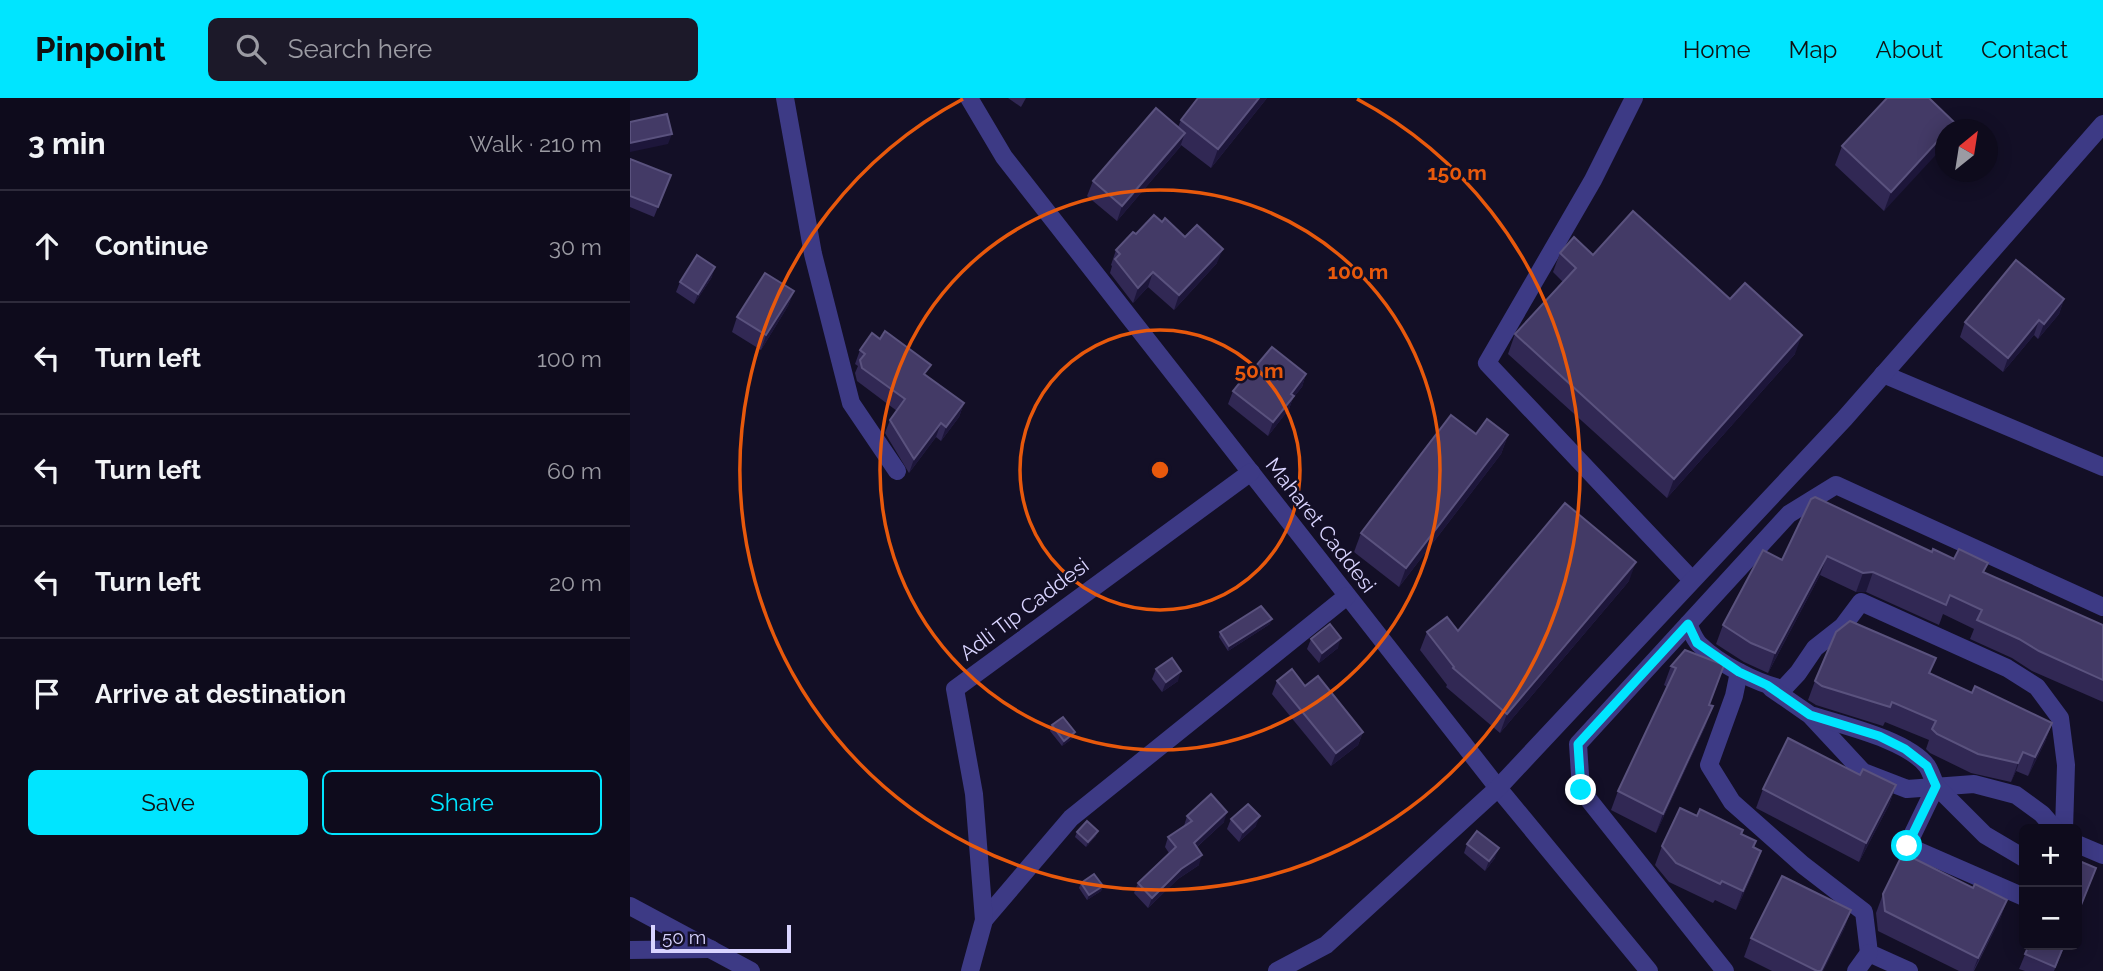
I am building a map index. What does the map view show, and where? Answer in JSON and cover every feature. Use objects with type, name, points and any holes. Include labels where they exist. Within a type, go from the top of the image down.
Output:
[{"type":"street","points":[[785,98],[813,254],[851,403],[897,471]]},
{"type":"street","name":"Maharet Caddesi","points":[[969,98],[1004,157],[1497,788],[1649,971]]},
{"type":"street","points":[[1634,98],[1593,180],[1487,363],[1692,580]]},
{"type":"street","points":[[1277,971],[1325,945],[1497,788],[1845,418],[2103,124]]},
{"type":"street","points":[[1883,374],[2103,467]]},
{"type":"street","name":"Adli Tıp Caddesi","points":[[970,971],[984,920],[974,794],[955,689],[1251,472]]},
{"type":"street","points":[[1725,971],[1581,790],[1578,744],[1789,514],[1836,485],[2103,607]]},
{"type":"street","points":[[984,920],[1071,818],[1347,596]]},
{"type":"street","points":[[1767,685],[1783,689],[1815,648],[1843,626],[1861,602],[2007,668],[2037,687],[2060,718],[2066,765],[2064,824]]},
{"type":"street","points":[[1688,624],[1697,643],[1739,672],[1767,685],[1810,715],[1863,772],[1907,789],[1974,784],[2016,794],[2051,824]]},
{"type":"street","points":[[1739,672],[1734,696],[1709,765],[1732,803],[1803,865],[1864,912],[1869,953],[1856,971]]},
{"type":"street","points":[[1810,715],[1879,736],[1905,749],[1927,766],[1936,786],[1985,835],[2019,855]]},
{"type":"street","points":[[1936,786],[1907,846],[2019,895]]},
{"type":"street","points":[[2082,846],[2103,855]]},
{"type":"street","points":[[630,906],[751,971]]},
{"type":"street","points":[[630,950],[714,949]]},
{"type":"street","points":[[1869,953],[1909,971]]},
{"type":"building","points":[[1198,98],[1259,98],[1218,149],[1181,120]]},
{"type":"building","points":[[1887,98],[1929,98],[1951,119],[1935,119],[1935,144],[1891,192],[1842,146]]},
{"type":"building","points":[[1156,108],[1185,133],[1122,206],[1093,181]]},
{"type":"building","points":[[667,114],[672,134],[630,143],[630,122]]},
{"type":"building","points":[[630,159],[671,175],[658,207],[630,196]]},
{"type":"building","points":[[1633,211],[1730,299],[1745,283],[1802,335],[1674,479],[1515,334],[1576,268],[1560,253],[1574,237],[1593,255]]},
{"type":"building","points":[[1154,215],[1162,222],[1165,218],[1185,237],[1197,225],[1223,249],[1179,295],[1153,272],[1138,288],[1115,259],[1120,254],[1116,250]]},
{"type":"building","points":[[697,255],[715,267],[698,294],[680,282]]},
{"type":"building","points":[[2016,260],[2064,299],[2044,324],[2039,320],[2008,358],[1965,322]]},
{"type":"building","points":[[765,273],[794,291],[766,335],[737,317]]},
{"type":"building","points":[[885,331],[931,365],[924,374],[964,403],[946,427],[941,423],[914,459],[890,420],[905,399],[862,368],[860,360],[865,354],[860,350],[872,333],[880,339]]},
{"type":"building","points":[[1272,347],[1306,374],[1291,394],[1294,396],[1273,422],[1233,391]]},
{"type":"building","points":[[1451,415],[1476,434],[1487,419],[1508,435],[1406,568],[1361,533]]},
{"type":"building","points":[[1815,497],[1932,552],[1933,549],[1954,559],[1959,549],[1988,563],[1983,572],[2103,625],[2103,680],[1977,620],[1982,610],[1950,595],[1946,605],[1873,572],[1863,573],[1827,556],[1775,653],[1751,643],[1723,625],[1763,550],[1782,560],[1811,499]]},
{"type":"building","points":[[1565,503],[1636,562],[1507,714],[1453,668],[1427,632],[1447,617],[1458,631]]},
{"type":"building","points":[[1261,606],[1272,619],[1229,646],[1220,632]]},
{"type":"building","points":[[1850,621],[1936,658],[1929,673],[1972,693],[1975,686],[2052,723],[2035,757],[2023,752],[2018,763],[1978,754],[1937,734],[1932,729],[1936,721],[1892,702],[1890,707],[1822,686],[1815,681],[1836,632]]},
{"type":"building","points":[[1330,624],[1341,638],[1322,653],[1311,639]]},
{"type":"building","points":[[1685,650],[1724,665],[1709,705],[1713,706],[1663,814],[1618,791],[1676,668],[1671,666]]},
{"type":"building","points":[[1172,658],[1181,671],[1166,682],[1156,669]]},
{"type":"building","points":[[1292,669],[1305,686],[1318,676],[1363,732],[1336,753],[1277,681]]},
{"type":"building","points":[[1063,717],[1075,732],[1064,741],[1052,725]]},
{"type":"building","points":[[1788,738],[1860,775],[1863,769],[1896,785],[1866,843],[1763,789]]},
{"type":"building","points":[[1211,794],[1227,812],[1194,843],[1202,855],[1181,869],[1152,898],[1138,883],[1176,847],[1168,837],[1192,821],[1187,816]]},
{"type":"building","points":[[1248,804],[1260,816],[1243,832],[1231,819]]},
{"type":"building","points":[[1680,808],[1697,816],[1700,809],[1743,830],[1741,834],[1756,841],[1753,847],[1761,851],[1743,891],[1722,881],[1720,884],[1676,863],[1662,846]]},
{"type":"building","points":[[1087,821],[1098,831],[1088,842],[1077,832]]},
{"type":"building","points":[[1477,831],[1499,848],[1489,861],[1467,844]]},
{"type":"building","points":[[1903,853],[1973,888],[1975,884],[2007,900],[1978,958],[1885,911],[1883,894]]},
{"type":"building","points":[[2082,862],[2096,868],[2082,903]]},
{"type":"building","points":[[1094,874],[1103,886],[1089,895],[1081,883]]},
{"type":"building","points":[[1782,876],[1851,910],[1821,971],[1751,938]]},
{"type":"building","points":[[2027,950],[2062,950],[2055,967],[2025,954]]},
{"type":"route","points":[[1581,790],[1578,744],[1688,624],[1697,643],[1739,672],[1767,685],[1810,715],[1879,736],[1905,749],[1927,766],[1936,786],[1907,846]]}]
